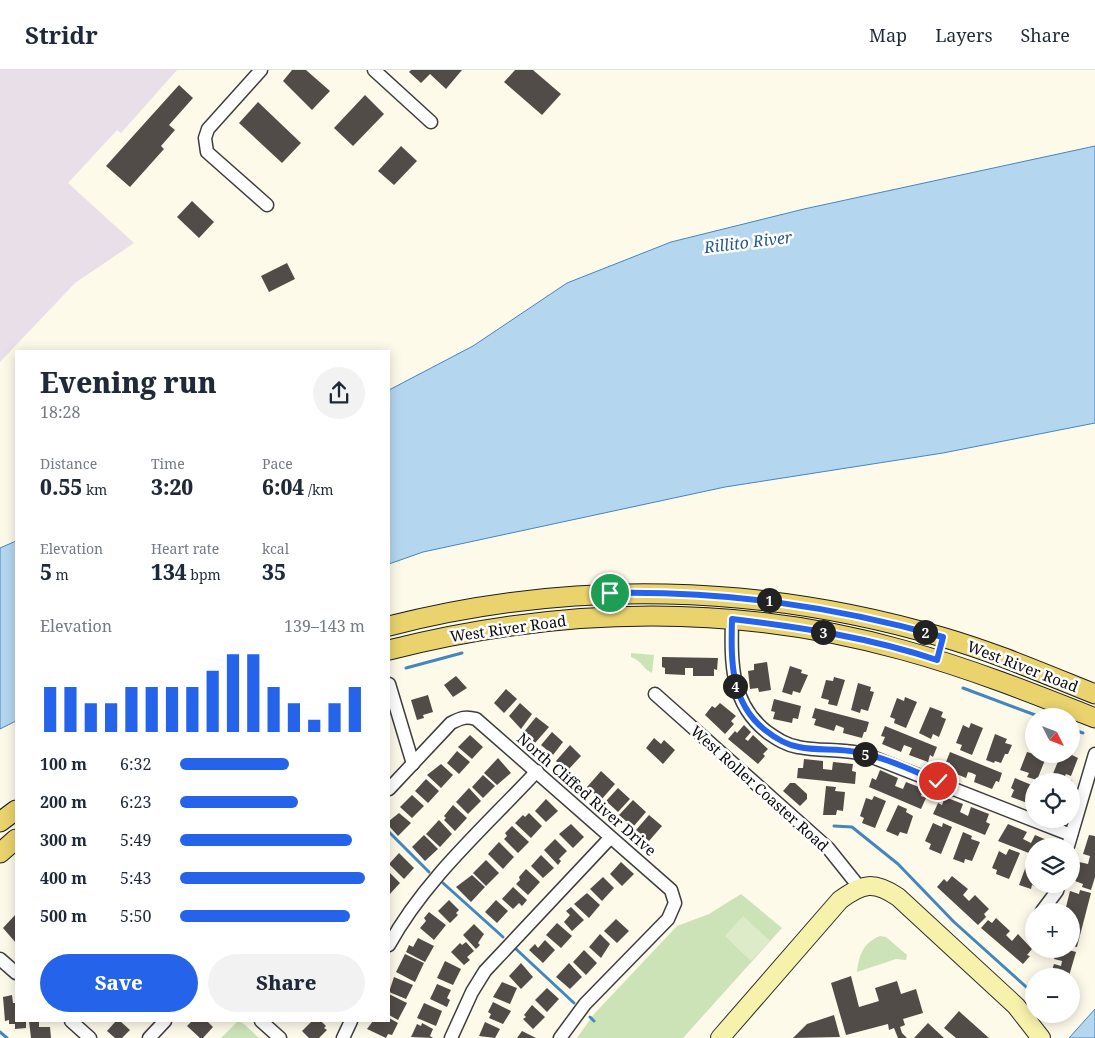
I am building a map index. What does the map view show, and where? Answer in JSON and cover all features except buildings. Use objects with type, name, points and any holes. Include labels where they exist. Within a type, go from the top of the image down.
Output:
[{"type":"main road","name":"West River Road","points":[[390,626],[462,610],[550,597],[610,593],[672,594],[776,601],[848,614],[943,637],[996,655],[1095,694]]},
{"type":"main road","name":"West River Road","points":[[390,650],[482,630],[542,621],[637,616],[732,619],[824,632],[867,641],[937,660],[983,675],[1095,718]]},
{"type":"main road","points":[[937,660],[943,637]]},
{"type":"main road","points":[[0,822],[15,811]]},
{"type":"main road","points":[[0,853],[15,841]]},
{"type":"street","points":[[261,70],[208,129],[205,146],[207,152],[267,205]]},
{"type":"street","points":[[374,70],[431,122]]},
{"type":"street","points":[[732,619],[731,659],[738,695],[751,717],[777,738],[798,747],[854,751],[867,755],[1065,838]]},
{"type":"street","points":[[390,687],[413,764],[390,788]]},
{"type":"street","name":"West Roller Coaster Road","points":[[655,694],[828,848],[865,887]]},
{"type":"street","name":"North Cliffed River Drive","points":[[413,764],[451,723],[468,714],[481,723],[668,887],[678,903],[668,919],[585,1004],[560,1038]]},
{"type":"street","points":[[1071,838],[1095,754]]},
{"type":"street","points":[[390,943],[406,916],[428,888],[537,772]]},
{"type":"street","points":[[451,1038],[472,992],[493,962],[610,838]]},
{"type":"street","points":[[720,1038],[840,900],[865,887],[884,888],[898,897],[1016,1006],[1041,1038]]},
{"type":"street","points":[[0,959],[15,972]]},
{"type":"street","points":[[72,1022],[90,1038]]},
{"type":"street","points":[[149,1038],[164,1022]]},
{"type":"street","points":[[262,1022],[280,1038]]},
{"type":"street","points":[[343,1038],[351,1022]]},
{"type":"shaded area","points":[[0,70],[177,70],[121,133],[117,130],[68,183],[134,243],[75,283],[0,362]]},
{"type":"green space","points":[[631,653],[654,655],[652,673],[631,657]]},
{"type":"green space","points":[[741,894],[782,928],[683,1038],[577,1038],[594,1014],[677,926],[709,914]]},
{"type":"green space","points":[[743,916],[770,941],[751,961],[725,936]]},
{"type":"green space","points":[[880,936],[886,937],[907,955],[906,960],[896,959],[857,972],[863,950],[870,942]]},
{"type":"green space","points":[[237,1022],[240,1022],[259,1038],[221,1038]]},
{"type":"water","name":"Rillito River","points":[[1095,146],[1095,423],[943,453],[725,487],[423,552],[390,564],[390,389],[473,346],[567,283],[671,242],[804,209]]},
{"type":"water","points":[[15,541],[15,722],[0,729],[0,548]]},
{"type":"water","points":[[1095,1009],[1095,1038],[1069,1038]]},
{"type":"waterway","points":[[406,668],[462,653]]},
{"type":"waterway","points":[[963,688],[1025,711]]},
{"type":"waterway","points":[[834,826],[852,827],[898,864],[954,922],[1025,986]]},
{"type":"waterway","points":[[390,833],[429,872]]},
{"type":"waterway","points":[[443,883],[503,937]]},
{"type":"waterway","points":[[516,949],[574,1003]]},
{"type":"waterway","points":[[590,1017],[594,1021]]},
{"type":"waterway","points":[[0,1032],[7,1038]]},
{"type":"route","points":[[610,593],[672,594],[776,601],[886,622],[943,637],[937,660],[867,641],[808,629],[732,619],[731,659],[735,686],[747,711],[763,729],[785,743],[798,747],[854,751],[938,781]]}]
